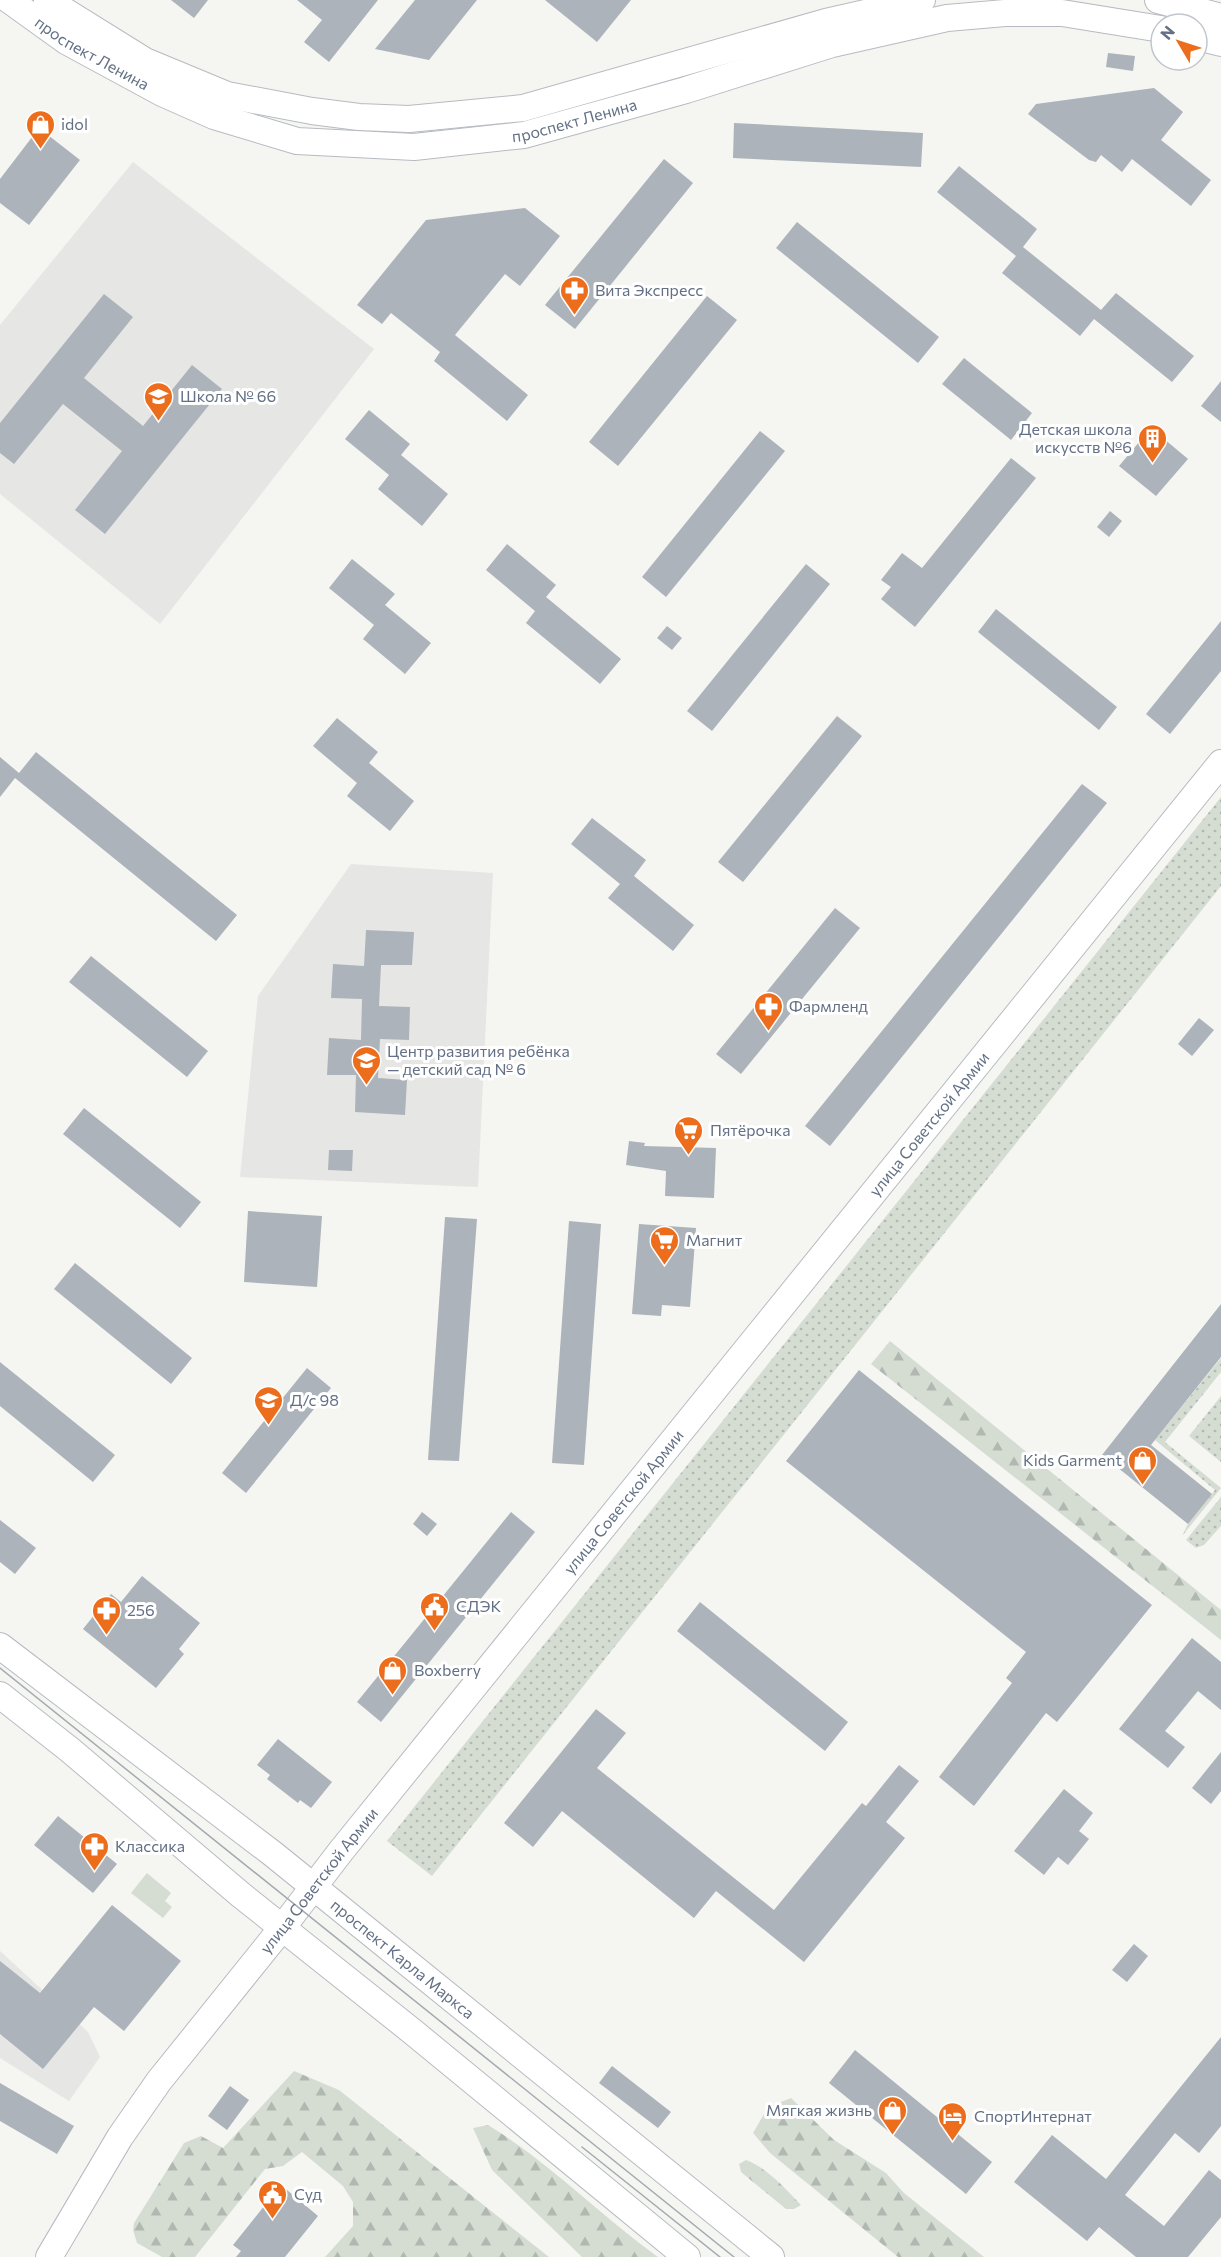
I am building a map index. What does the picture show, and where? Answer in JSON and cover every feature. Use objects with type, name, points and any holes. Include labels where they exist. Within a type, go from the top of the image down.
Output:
[{"type":"main road","name":"проспект Ленина","points":[[9,0],[66,41],[162,93],[214,116],[297,141],[414,147],[524,135],[686,90],[832,44],[946,18],[1005,13],[1062,13],[1149,27]]},
{"type":"main road","name":"проспект Ленина","points":[[47,0],[146,61],[227,95],[312,111],[359,117],[409,119],[523,108],[826,22],[922,0]]},
{"type":"main road","points":[[1158,0],[1221,17]]},
{"type":"main road","name":"улица Советской Армии","points":[[49,2257],[120,2137],[153,2091],[313,1888],[1221,763]]},
{"type":"main road","name":"проспект Карла Маркса","points":[[0,1646],[273,1854],[771,2257]]},
{"type":"main road","points":[[0,1695],[687,2257]]},
{"type":"shaded area","name":"Школа № 66","points":[[133,162],[374,349],[160,624],[0,494],[0,325]]},
{"type":"shaded area","name":"Центр развития ребёнка — детский сад № 6","points":[[351,864],[493,873],[478,1187],[240,1177],[258,996]]},
{"type":"shaded area","points":[[0,1951],[88,2032],[100,2057],[69,2101],[0,2058]]},
{"type":"green space","points":[[1221,797],[1221,886],[432,1876],[387,1841]]},
{"type":"green space","points":[[890,1341],[1221,1610],[1221,1640],[871,1364]]},
{"type":"green space","points":[[1221,1358],[1221,1372],[1165,1442],[1221,1488],[1182,1536],[1188,1524],[1215,1490],[1155,1440]]},
{"type":"green space","points":[[1221,1396],[1221,1462],[1189,1436]]},
{"type":"green space","points":[[1221,1497],[1221,1526],[1204,1545],[1196,1548],[1186,1540]]},
{"type":"green space","points":[[147,1873],[171,1893],[165,1901],[172,1907],[163,1918],[131,1893]]},
{"type":"green space","points":[[294,2071],[339,2090],[549,2257],[325,2257],[353,2226],[353,2202],[343,2186],[302,2152],[283,2166],[265,2169],[195,2257],[162,2257],[137,2243],[133,2230],[134,2223],[184,2143],[201,2136],[223,2148]]},
{"type":"green space","points":[[791,2098],[834,2140],[886,2173],[904,2193],[984,2257],[898,2257],[770,2153],[753,2133],[768,2107]]},
{"type":"green space","points":[[488,2125],[532,2155],[658,2257],[582,2257],[492,2170],[473,2128]]},
{"type":"green space","points":[[746,2160],[768,2173],[801,2205],[794,2209],[786,2209],[741,2172],[739,2164]]},
{"type":"building","points":[[171,0],[208,0],[194,18]]},
{"type":"building","points":[[297,0],[378,0],[329,62],[304,42],[322,20]]},
{"type":"building","points":[[415,0],[477,0],[429,60],[375,49]]},
{"type":"building","points":[[545,0],[631,0],[597,42]]},
{"type":"building","points":[[1108,53],[1135,56],[1133,71],[1106,67]]},
{"type":"building","points":[[1154,88],[1183,112],[1161,140],[1211,180],[1191,206],[1132,159],[1122,172],[1101,155],[1096,162],[1089,160],[1028,114],[1036,104]]},
{"type":"building","points":[[734,123],[923,133],[921,167],[733,158]]},
{"type":"building","points":[[39,128],[80,160],[29,225],[0,203],[0,179]]},
{"type":"building","points":[[664,159],[693,183],[575,329],[545,305]]},
{"type":"building","points":[[959,166],[1037,229],[1023,247],[1101,310],[1116,293],[1194,356],[1172,382],[1094,319],[1080,336],[1002,273],[1016,256],[937,192]]},
{"type":"building","points":[[525,208],[560,236],[520,286],[505,274],[455,335],[528,395],[507,421],[434,361],[440,352],[391,313],[382,324],[357,305],[426,220]]},
{"type":"building","points":[[797,222],[939,337],[918,363],[776,248]]},
{"type":"building","points":[[104,294],[133,317],[84,378],[143,426],[192,365],[222,389],[105,534],[75,510],[122,451],[63,404],[14,464],[0,453],[0,423]]},
{"type":"building","points":[[707,296],[737,320],[618,466],[589,442]]},
{"type":"building","points":[[964,358],[1032,413],[1011,440],[942,384]]},
{"type":"building","points":[[1221,381],[1221,422],[1201,406]]},
{"type":"building","points":[[369,410],[410,444],[401,455],[448,494],[422,526],[378,489],[389,475],[345,439]]},
{"type":"building","name":"Детская школа искусств №6","points":[[1151,428],[1188,459],[1156,496],[1119,466]]},
{"type":"building","points":[[760,431],[785,451],[666,597],[642,577]]},
{"type":"building","points":[[1011,458],[1036,478],[915,627],[881,599],[891,587],[881,580],[902,553],[922,568]]},
{"type":"building","points":[[1110,511],[1122,521],[1109,537],[1097,527]]},
{"type":"building","points":[[507,544],[556,585],[546,597],[621,659],[600,684],[526,623],[535,611],[486,570]]},
{"type":"building","points":[[352,559],[395,594],[385,605],[431,643],[405,674],[363,639],[374,625],[329,588]]},
{"type":"building","points":[[806,564],[830,584],[712,731],[687,711]]},
{"type":"building","points":[[996,609],[1117,707],[1099,730],[978,632]]},
{"type":"building","points":[[1221,621],[1221,671],[1170,734],[1146,714]]},
{"type":"building","points":[[667,626],[682,638],[672,650],[657,638]]},
{"type":"building","points":[[837,716],[862,736],[743,882],[718,862]]},
{"type":"building","points":[[337,718],[378,752],[369,763],[414,801],[390,831],[347,796],[357,783],[313,746]]},
{"type":"building","points":[[36,752],[237,915],[216,941],[15,778],[0,797],[0,757],[19,773]]},
{"type":"building","points":[[1082,784],[1107,803],[830,1146],[805,1126]]},
{"type":"building","points":[[592,818],[646,860],[634,876],[694,925],[673,951],[608,898],[620,884],[571,844]]},
{"type":"building","points":[[835,908],[860,928],[741,1074],[716,1054]]},
{"type":"building","points":[[366,930],[414,932],[412,965],[381,965],[379,1006],[410,1007],[409,1040],[380,1039],[378,1078],[407,1080],[405,1115],[355,1112],[356,1075],[327,1075],[329,1038],[361,1040],[362,999],[331,998],[333,964],[364,966]]},
{"type":"building","points":[[91,956],[208,1051],[187,1077],[69,982]]},
{"type":"building","points":[[1199,1018],[1214,1030],[1192,1056],[1178,1044]]},
{"type":"building","points":[[84,1108],[201,1202],[180,1228],[63,1134]]},
{"type":"building","points":[[629,1141],[645,1143],[644,1146],[716,1148],[714,1198],[665,1196],[666,1171],[626,1165]]},
{"type":"building","points":[[329,1150],[353,1150],[352,1171],[328,1170]]},
{"type":"building","points":[[248,1211],[322,1216],[317,1287],[244,1282]]},
{"type":"building","points":[[445,1217],[477,1219],[459,1461],[428,1460]]},
{"type":"building","points":[[569,1221],[601,1224],[584,1465],[552,1463]]},
{"type":"building","name":"Магнит","points":[[639,1224],[696,1228],[690,1307],[662,1305],[661,1316],[632,1314]]},
{"type":"building","points":[[75,1263],[192,1358],[171,1384],[54,1289]]},
{"type":"building","points":[[1221,1304],[1221,1357],[1151,1445],[1212,1494],[1188,1524],[1102,1455]]},
{"type":"building","points":[[0,1362],[115,1455],[93,1482],[0,1406]]},
{"type":"building","points":[[307,1368],[331,1388],[246,1493],[222,1473]]},
{"type":"building","points":[[859,1370],[1152,1605],[1057,1722],[1046,1713],[974,1806],[939,1777],[1012,1683],[1006,1678],[1026,1652],[786,1461]]},
{"type":"building","points":[[422,1512],[437,1524],[427,1536],[413,1524]]},
{"type":"building","points":[[511,1512],[535,1532],[381,1722],[357,1702]]},
{"type":"building","points":[[0,1520],[36,1548],[15,1574],[0,1562]]},
{"type":"building","points":[[142,1576],[200,1623],[179,1649],[184,1654],[156,1688],[83,1629],[111,1594],[121,1602]]},
{"type":"building","points":[[700,1602],[848,1722],[825,1751],[677,1631]]},
{"type":"building","points":[[1192,1638],[1221,1662],[1221,1710],[1198,1691],[1165,1731],[1185,1747],[1168,1768],[1119,1729]]},
{"type":"building","points":[[596,1709],[626,1733],[597,1768],[774,1910],[862,1803],[866,1806],[899,1765],[919,1781],[886,1822],[905,1838],[804,1962],[716,1891],[694,1918],[562,1811],[533,1847],[504,1823]]},
{"type":"building","points":[[278,1739],[332,1782],[311,1808],[300,1800],[298,1803],[267,1779],[270,1775],[257,1765]]},
{"type":"building","points":[[1221,1752],[1221,1791],[1211,1804],[1192,1788]]},
{"type":"building","points":[[1064,1789],[1093,1813],[1079,1831],[1089,1839],[1068,1865],[1058,1857],[1044,1875],[1014,1851]]},
{"type":"building","points":[[58,1816],[117,1864],[93,1893],[34,1845]]},
{"type":"building","points":[[112,1905],[181,1961],[124,2031],[94,2007],[43,2069],[0,2034],[0,1961],[40,1993]]},
{"type":"building","points":[[1134,1944],[1148,1956],[1127,1982],[1112,1970]]},
{"type":"building","points":[[1221,2037],[1221,2126],[1199,2153],[1175,2133],[1125,2195],[1164,2226],[1209,2170],[1221,2180],[1221,2217],[1188,2257],[1136,2257],[1099,2227],[1087,2241],[1014,2182],[1052,2135],[1106,2179]]},
{"type":"building","points":[[855,2050],[992,2162],[966,2194],[829,2083]]},
{"type":"building","points":[[612,2066],[671,2112],[658,2128],[599,2083]]},
{"type":"building","points":[[0,2083],[74,2126],[57,2154],[0,2121]]},
{"type":"building","points":[[230,2086],[249,2100],[227,2130],[208,2116]]},
{"type":"building","points":[[281,2185],[318,2216],[285,2257],[236,2257],[241,2251],[233,2245]]},
{"type":"tram line","points":[[0,1668],[734,2257]]},
{"type":"tram line","points":[[582,2147],[720,2257]]},
{"type":"place","name":"idol","points":[[40,150]]},
{"type":"place","name":"Вита Экспресс","points":[[574,316]]},
{"type":"place","name":"Школа № 66","points":[[159,422]]},
{"type":"place","name":"Детская школа искусств №6","points":[[1153,464]]},
{"type":"place","name":"Фармленд","points":[[768,1032]]},
{"type":"place","name":"Центр развития ребёнка — детский сад № 6","points":[[366,1086]]},
{"type":"place","name":"Пятёрочка","points":[[689,1156]]},
{"type":"place","name":"Магнит","points":[[665,1266]]},
{"type":"place","name":"Д/с 98","points":[[269,1426]]},
{"type":"place","name":"Kids Garment","points":[[1143,1486]]},
{"type":"place","name":"СДЭК","points":[[435,1632]]},
{"type":"place","name":"256","points":[[106,1636]]},
{"type":"place","name":"Boxberry","points":[[393,1696]]},
{"type":"place","name":"Классика","points":[[94,1872]]},
{"type":"place","name":"Мягкая жизнь","points":[[893,2136]]},
{"type":"place","name":"СпортИнтернат","points":[[953,2142]]},
{"type":"place","name":"Суд","points":[[273,2220]]}]
